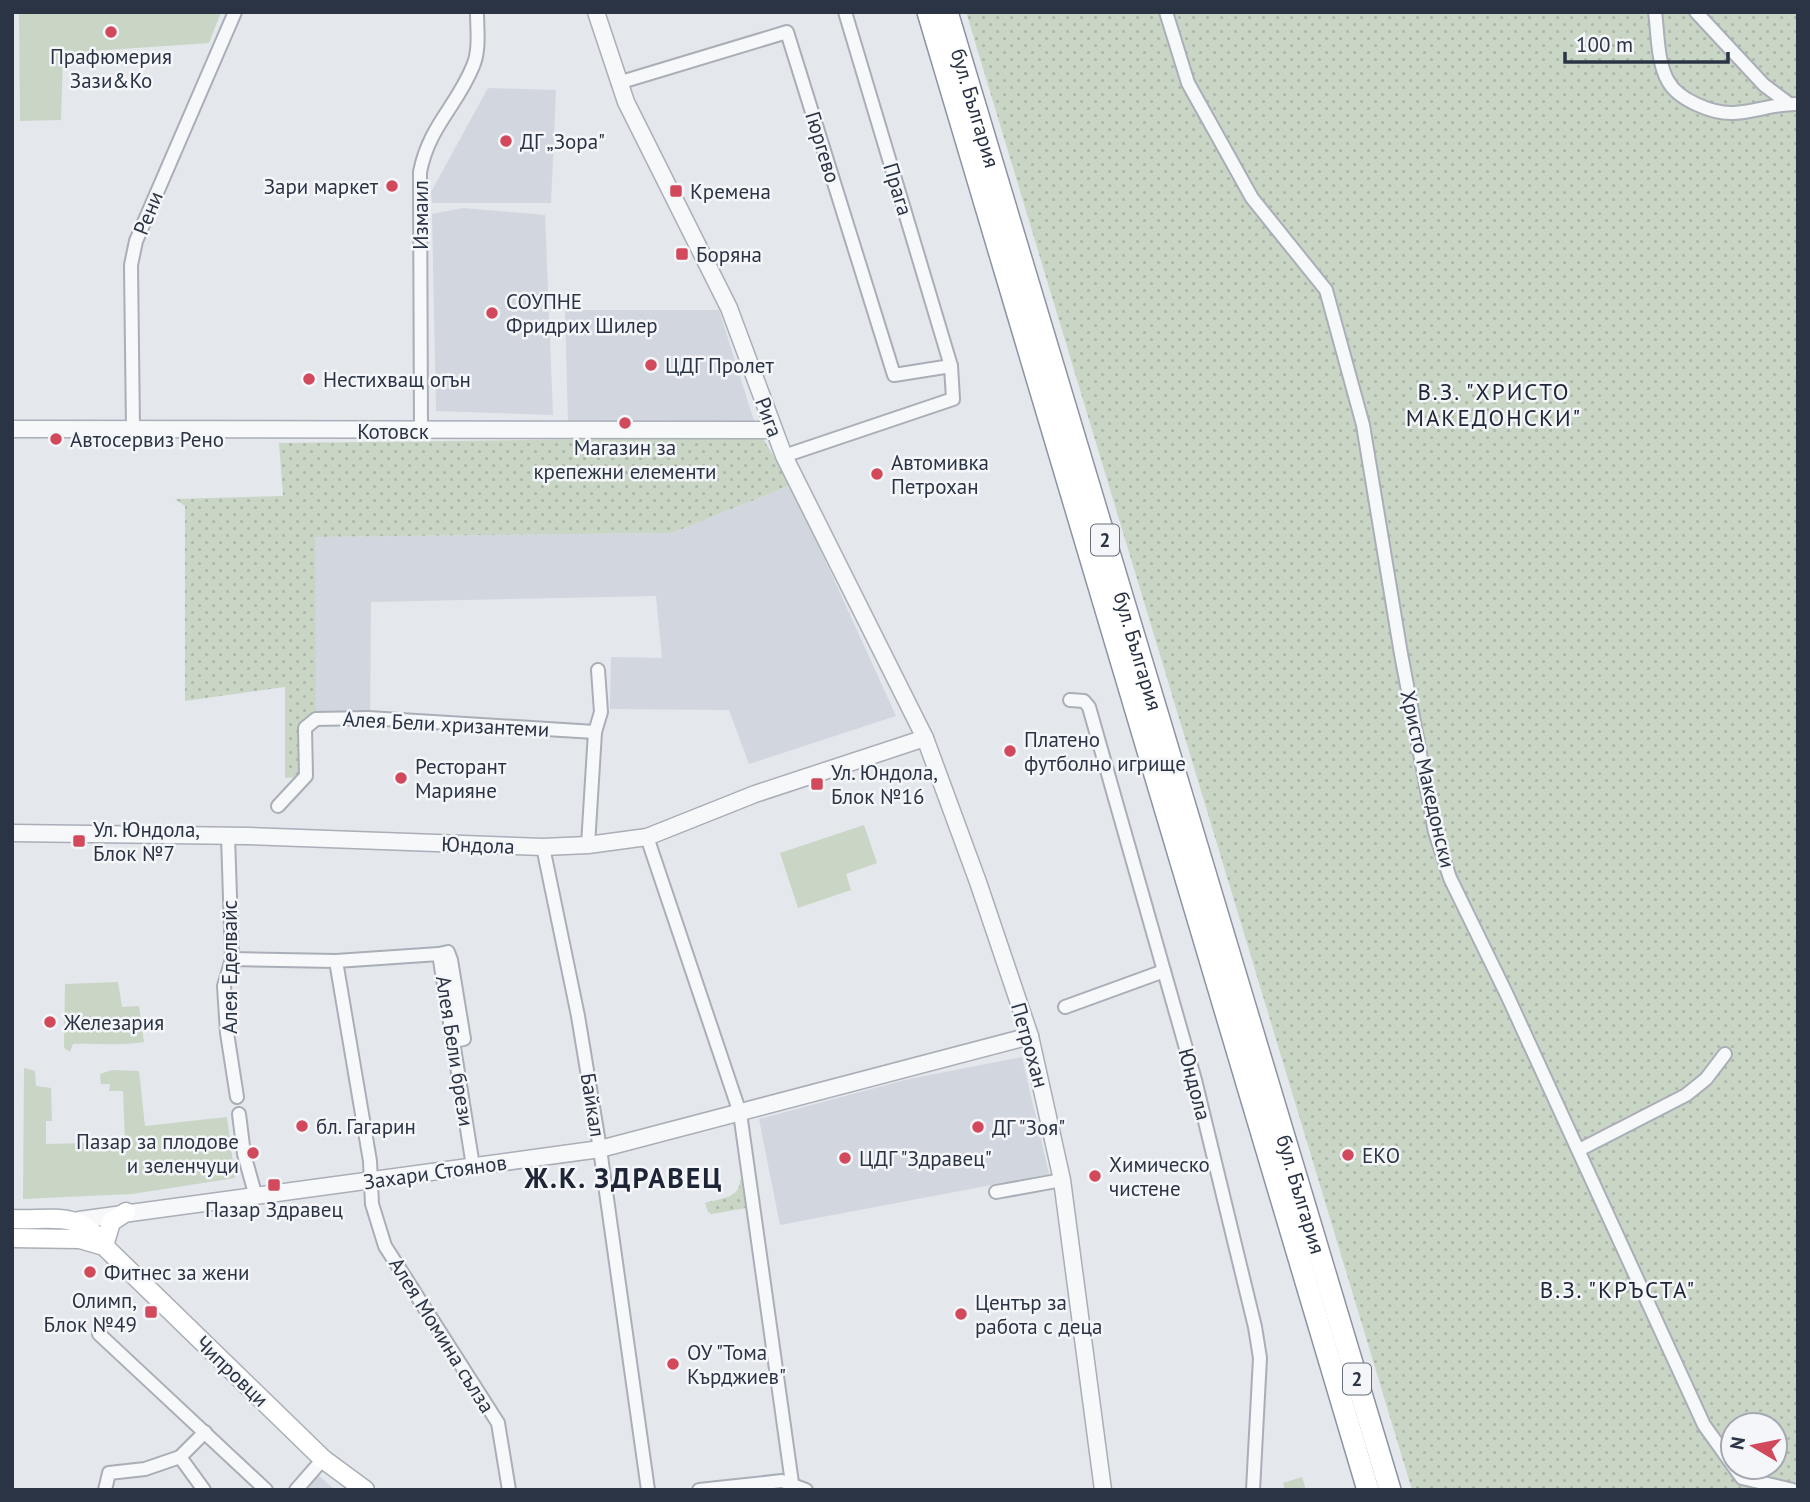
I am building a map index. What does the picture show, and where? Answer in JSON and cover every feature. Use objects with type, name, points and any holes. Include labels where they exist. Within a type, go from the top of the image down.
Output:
[{"type":"highway","name":"бул. България","points":[[928,12],[1368,1490]]},
{"type":"highway","name":"бул. България","points":[[947,12],[1390,1490]]},
{"type":"main road","points":[[12,1238],[80,1239],[104,1246],[111,1222],[126,1212]]},
{"type":"main road","points":[[12,1220],[79,1220]]},
{"type":"main road","name":"Чипровци","points":[[79,1220],[323,1458],[365,1490]]},
{"type":"street","name":"Рени","points":[[133,429],[131,265],[136,241],[235,12]]},
{"type":"street","name":"Измаил","points":[[421,431],[420,173],[424,151],[438,122],[473,67],[477,54],[477,12]]},
{"type":"street","name":"Рига","points":[[596,12],[618,83],[729,308],[784,456],[925,738]]},
{"type":"street","name":"Христо Македонски","points":[[1166,12],[1188,83],[1252,198],[1326,290],[1363,425],[1401,654],[1435,832],[1450,878],[1704,1425],[1742,1478],[1793,1490]]},
{"type":"street","points":[[1655,12],[1659,48],[1668,82],[1684,97],[1710,110],[1732,113],[1793,104]]},
{"type":"street","points":[[1696,12],[1764,85],[1793,104]]},
{"type":"street","name":"Прага","points":[[845,13],[951,366]]},
{"type":"street","name":"Гюргево","points":[[618,83],[787,32],[894,375],[951,366]]},
{"type":"street","points":[[784,456],[953,399],[951,366]]},
{"type":"street","name":"Котовск","points":[[12,429],[773,429]]},
{"type":"street","points":[[588,845],[595,732],[601,712],[598,670]]},
{"type":"street","name":"Юндола","points":[[1070,700],[1084,701],[1088,707],[1195,1080],[1261,1359],[1253,1490]]},
{"type":"street","name":"Алея Бели хризантеми","points":[[278,806],[306,776],[306,727],[316,719],[368,718],[595,732]]},
{"type":"street","name":"Юндола","points":[[12,833],[228,836],[543,847],[588,845],[647,837],[743,798],[925,738]]},
{"type":"street","name":"Петрохан","points":[[925,738],[1030,1036],[1062,1180],[1103,1490]]},
{"type":"street","name":"Алея Еделвайс","points":[[228,836],[232,959],[224,986],[227,1033],[237,1097]]},
{"type":"street","points":[[647,837],[740,1113],[792,1483]]},
{"type":"street","name":"Байкал","points":[[543,847],[578,1016],[600,1149],[648,1490]]},
{"type":"street","name":"Алея Бели брези","points":[[232,959],[336,961],[439,954],[473,1166]]},
{"type":"street","points":[[336,961],[371,1181]]},
{"type":"street","points":[[1065,1007],[1164,971]]},
{"type":"street","name":"Захари Стоянов","points":[[79,1220],[600,1149],[1030,1036]]},
{"type":"street","points":[[1578,1150],[1686,1095],[1706,1079],[1725,1054]]},
{"type":"street","points":[[239,1114],[244,1154],[256,1197]]},
{"type":"street","points":[[996,1192],[1062,1180]]},
{"type":"street","name":"Алея Момина сълза","points":[[371,1181],[372,1204],[386,1246],[498,1423],[509,1490]]},
{"type":"street","points":[[99,1334],[266,1490]]},
{"type":"street","points":[[105,1490],[109,1473],[145,1469],[180,1457],[205,1432]]},
{"type":"street","points":[[180,1457],[204,1490]]},
{"type":"street","points":[[296,1490],[323,1458]]},
{"type":"street","points":[[699,1490],[764,1482],[792,1483],[806,1490]]},
{"type":"shaded area","name":"ДГ „Зора\"","points":[[488,88],[556,90],[551,203],[432,203],[431,192]]},
{"type":"shaded area","name":"СОУПНЕ Фридрих Шилер","points":[[463,208],[545,215],[553,415],[436,411],[432,214]]},
{"type":"shaded area","name":"ЦДГ Пролет","points":[[565,310],[719,310],[754,421],[568,421]]},
{"type":"shaded area","points":[[791,485],[896,716],[749,764],[729,710],[610,709],[611,657],[662,658],[656,596],[371,602],[370,719],[316,719],[314,537],[672,533]]},
{"type":"shaded area","points":[[1022,1057],[1049,1174],[780,1225],[759,1119],[909,1079]]},
{"type":"shaded area","points":[[317,1474],[335,1490],[304,1490]]},
{"type":"green space","points":[[19,12],[221,12],[209,43],[63,53],[61,120],[20,121]]},
{"type":"green space","points":[[966,12],[1798,12],[1798,1490],[1412,1490]]},
{"type":"green space","points":[[762,437],[791,485],[672,533],[315,537],[316,719],[305,728],[306,776],[285,778],[285,687],[185,701],[185,506],[175,499],[283,496],[279,443]]},
{"type":"green space","points":[[864,825],[877,863],[846,874],[851,890],[798,908],[780,853]]},
{"type":"green space","points":[[118,982],[122,1007],[139,1006],[144,1042],[73,1044],[70,1052],[64,1048],[65,984]]},
{"type":"green space","points":[[24,1068],[35,1071],[36,1086],[51,1088],[52,1121],[46,1121],[46,1144],[125,1142],[123,1091],[109,1091],[110,1084],[101,1084],[100,1074],[112,1070],[139,1071],[145,1126],[227,1117],[235,1178],[132,1194],[23,1199]]},
{"type":"green space","points":[[748,1178],[752,1207],[712,1214],[708,1212],[705,1203],[733,1194],[737,1191],[740,1180]]},
{"type":"green space","points":[[1302,1477],[1306,1490],[1285,1490],[1283,1483]]},
{"type":"place","name":"Прафюмерия Зази&Ко","points":[[111,32]]},
{"type":"place","name":"ДГ „Зора\"","points":[[506,141]]},
{"type":"place","name":"Зари маркет","points":[[392,186]]},
{"type":"place","name":"Кремена","points":[[676,191]]},
{"type":"place","name":"Боряна","points":[[682,254]]},
{"type":"place","name":"СОУПНЕ Фридрих Шилер","points":[[492,313]]},
{"type":"place","name":"ЦДГ Пролет","points":[[651,365]]},
{"type":"place","name":"Нестихващ огън","points":[[309,379]]},
{"type":"place","name":"Магазин за крепежни елементи","points":[[625,423]]},
{"type":"place","name":"Автосервиз Рено","points":[[56,439]]},
{"type":"place","name":"Автомивка Петрохан","points":[[877,474]]},
{"type":"place","name":"Платено футболно игрище","points":[[1010,751]]},
{"type":"place","name":"Ресторант Марияне","points":[[401,778]]},
{"type":"place","name":"Ул. Юндола, Блок №16","points":[[817,784]]},
{"type":"place","name":"Ул. Юндола, Блок №7","points":[[79,841]]},
{"type":"place","name":"Железария","points":[[50,1022]]},
{"type":"place","name":"бл. Гагарин","points":[[302,1126]]},
{"type":"place","name":"ДГ \"Зоя\"","points":[[978,1127]]},
{"type":"place","name":"Пазар за плодове и зеленчуци","points":[[253,1153]]},
{"type":"place","name":"ЕКО","points":[[1348,1155]]},
{"type":"place","name":"ЦДГ \"Здравец\"","points":[[845,1158]]},
{"type":"place","name":"Химическо чистене","points":[[1095,1176]]},
{"type":"place","name":"Пазар Здравец","points":[[274,1185]]},
{"type":"place","name":"Фитнес за жени","points":[[90,1272]]},
{"type":"place","name":"Олимп, Блок №49","points":[[151,1312]]},
{"type":"place","name":"Център за работа с деца","points":[[961,1314]]},
{"type":"place","name":"ОУ \"Тома Кърджиев\"","points":[[673,1364]]},
{"type":"district","name":"В.З. \"ХРИСТО МАКЕДОНСКИ\"","points":[[1494,404]]},
{"type":"district","name":"Ж.К. ЗДРАВЕЦ","points":[[624,1177]]},
{"type":"district","name":"В.З. \"КРЪСТА\"","points":[[1618,1289]]}]
